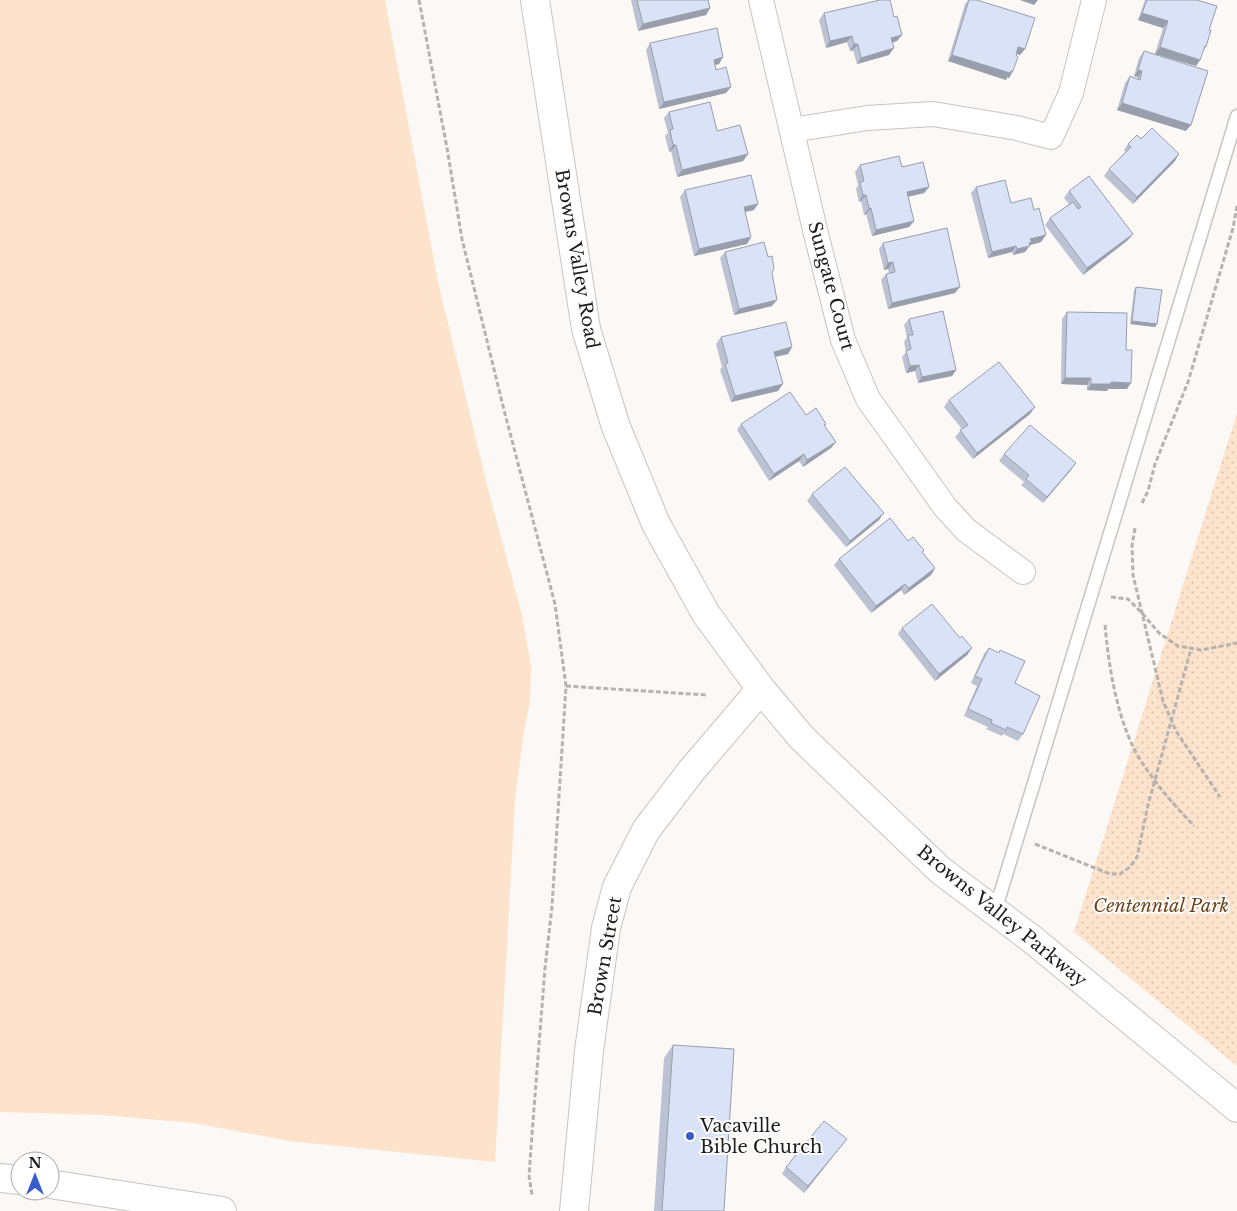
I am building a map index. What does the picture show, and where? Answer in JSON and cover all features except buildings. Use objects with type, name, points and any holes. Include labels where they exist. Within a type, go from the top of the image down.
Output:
[{"type":"street","name":"Browns Valley Road","points":[[535,0],[586,329],[616,426],[656,524],[706,614],[761,689]]},
{"type":"street","name":"Sungate Court","points":[[761,0],[843,340],[868,399],[945,507],[966,530],[1023,572]]},
{"type":"street","points":[[792,130],[867,118],[933,114],[1017,128],[1051,137],[1071,93],[1094,0]]},
{"type":"street","name":"Browns Valley Parkway","points":[[761,689],[802,738],[940,870],[995,912],[1237,1108]]},
{"type":"street","name":"Brown Street","points":[[574,1211],[589,1051],[606,928],[616,887],[646,830],[692,770],[761,689]]},
{"type":"street","points":[[60,1186],[222,1211]]},
{"type":"lane","points":[[995,912],[1096,598],[1237,116]]},
{"type":"path","points":[[419,0],[462,238],[504,410],[555,604],[563,651],[566,686],[552,906],[545,968],[529,1176],[532,1195]]},
{"type":"path","points":[[1140,507],[1148,491],[1155,464],[1188,382],[1233,228],[1237,206]]},
{"type":"path","points":[[1136,522],[1132,546],[1133,575],[1163,701],[1176,731],[1220,797]]},
{"type":"path","points":[[1194,826],[1142,763],[1126,729],[1114,684],[1106,633],[1096,598],[1128,599],[1159,633],[1178,646],[1201,650],[1237,643]]},
{"type":"path","points":[[1017,840],[1040,846],[1110,874],[1120,874],[1130,867],[1137,858],[1190,649]]},
{"type":"path","points":[[566,686],[707,695]]},
{"type":"green space","points":[[0,0],[385,0],[438,282],[488,489],[522,615],[531,666],[530,701],[523,737],[515,800],[495,1162],[289,1141],[194,1123],[101,1115],[0,1112]]},
{"type":"green space","name":"Centennial Park","points":[[1237,413],[1237,1066],[1074,932]]},
{"type":"place","name":"Vacaville Bible Church","points":[[690,1136]]}]
